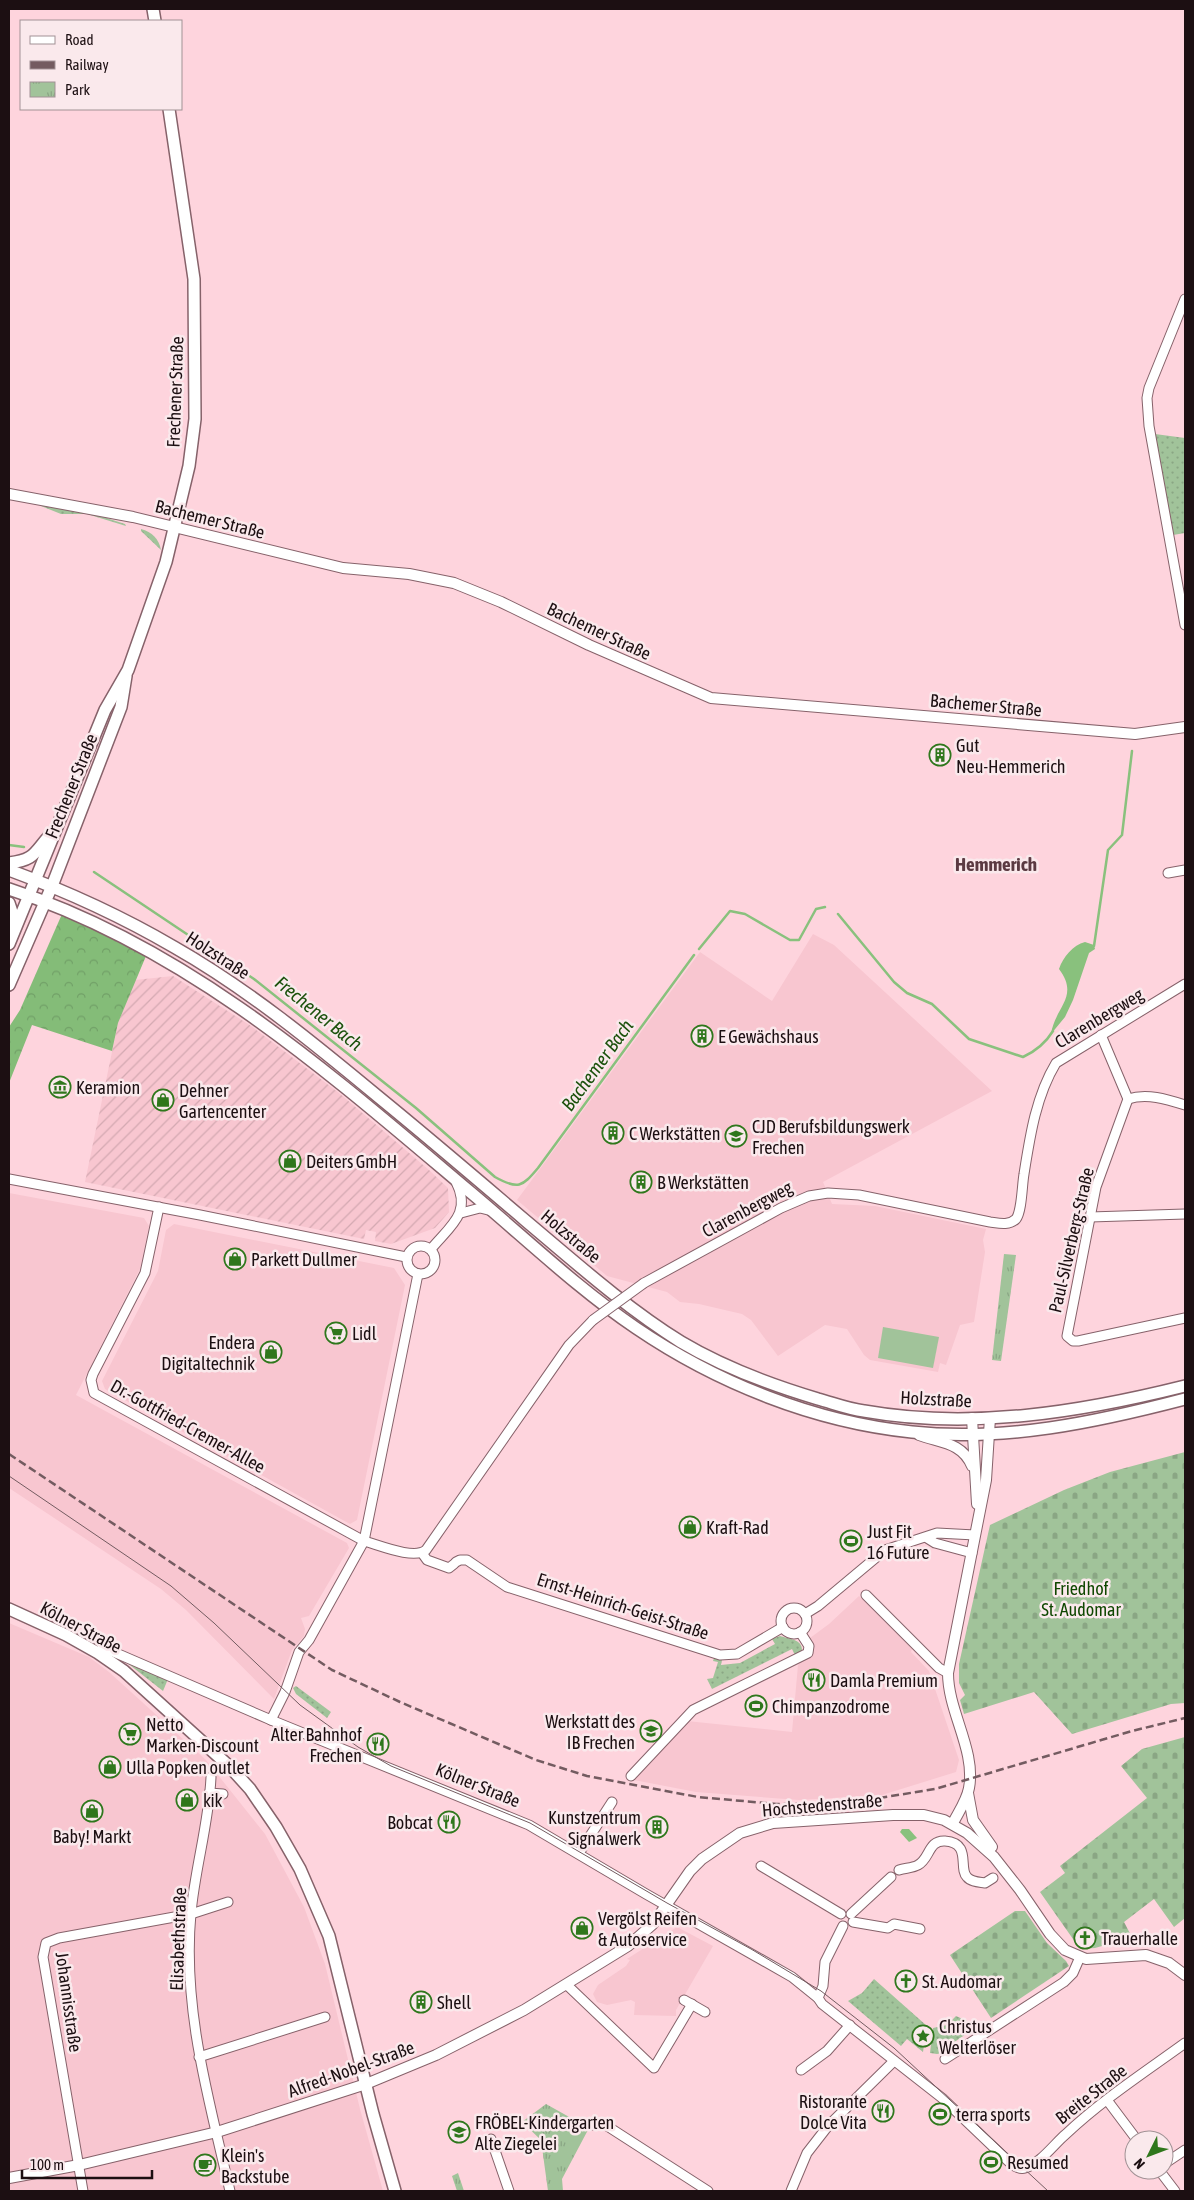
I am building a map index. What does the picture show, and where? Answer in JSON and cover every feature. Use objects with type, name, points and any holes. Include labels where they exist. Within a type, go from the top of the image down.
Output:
[{"type":"main road","name":"Frechener Straße","points":[[9,985],[46,902],[121,707],[128,670],[157,589],[176,527],[189,466],[195,418],[196,331],[194,279],[169,110]]},
{"type":"main road","name":"Frechener Straße","points":[[9,942],[30,896],[54,831],[105,710],[128,670]]},
{"type":"main road","points":[[9,863],[29,860],[54,831]]},
{"type":"main road","name":"Holzstraße","points":[[9,870],[52,886],[175,947],[265,1007],[380,1098],[582,1269],[640,1314],[682,1342],[727,1366],[787,1390],[862,1411],[919,1417],[990,1418],[1063,1411],[1185,1386]]},
{"type":"main road","name":"Holzstraße","points":[[9,890],[46,902],[152,952],[254,1017],[358,1097],[494,1212],[635,1327],[722,1378],[782,1402],[855,1423],[913,1432],[990,1434],[1065,1426],[1128,1414],[1185,1399]]},
{"type":"main road","points":[[9,903],[12,912],[9,942]]},
{"type":"main road","name":"Kölner Straße","points":[[9,1609],[66,1635],[98,1653],[124,1671],[220,1757],[250,1789],[276,1828],[300,1870],[320,1915],[335,1957],[366,2084],[396,2191]]},
{"type":"street","points":[[1185,299],[1153,378],[1147,404],[1185,625]]},
{"type":"street","name":"Bachemer Straße","points":[[9,494],[176,527],[343,568],[409,574],[454,583],[501,602],[589,645],[711,698],[1135,734],[1185,727]]},
{"type":"street","points":[[1168,873],[1185,870]]},
{"type":"street","name":"Clarenbergweg","points":[[422,1553],[569,1345],[593,1320],[644,1283],[781,1208],[809,1196],[828,1194],[859,1195],[990,1222],[1005,1224],[1015,1220],[1019,1211],[1037,1107],[1047,1078],[1056,1063],[1185,984]]},
{"type":"street","points":[[1101,1035],[1128,1099],[1137,1096],[1152,1096],[1185,1105]]},
{"type":"street","name":"Paul-Silverberg-Straße","points":[[1128,1099],[1096,1187],[1066,1333],[1069,1340],[1078,1341],[1185,1318]]},
{"type":"street","points":[[454,1178],[462,1194],[461,1213]]},
{"type":"street","points":[[9,1179],[406,1257]]},
{"type":"street","name":"Dr.-Gottfried-Cremer-Allee","points":[[159,1207],[146,1272],[93,1374],[91,1380],[94,1392],[364,1541],[408,1553],[422,1553]]},
{"type":"street","points":[[431,1249],[461,1213],[480,1208],[494,1212]]},
{"type":"street","points":[[1090,1217],[1185,1214]]},
{"type":"street","points":[[415,1246],[424,1246],[431,1249],[435,1255],[434,1265],[428,1273],[418,1274],[410,1270],[406,1257],[408,1252],[415,1246]]},
{"type":"street","points":[[272,1720],[285,1692],[299,1652],[309,1640],[364,1541],[418,1274]]},
{"type":"street","points":[[972,1418],[978,1515]]},
{"type":"street","points":[[953,1823],[968,1793],[970,1779],[968,1758],[948,1691],[948,1673],[950,1654],[986,1480],[990,1418]]},
{"type":"street","name":"Holzstraße","points":[[913,1432],[957,1447],[965,1453],[974,1470]]},
{"type":"street","points":[[805,1614],[818,1606],[886,1550],[899,1544],[927,1538],[937,1533],[975,1535]]},
{"type":"street","points":[[927,1538],[935,1543],[972,1554]]},
{"type":"street","name":"Ernst-Heinrich-Geist-Straße","points":[[422,1553],[427,1560],[449,1568],[460,1560],[467,1560],[507,1586],[720,1655],[736,1654],[783,1628]]},
{"type":"street","points":[[866,1595],[939,1668],[948,1673]]},
{"type":"street","points":[[794,1608],[805,1614],[807,1622],[800,1632],[788,1633],[783,1628],[781,1618],[786,1610],[794,1608]]},
{"type":"street","points":[[631,1776],[693,1710],[808,1653],[808,1646],[800,1632]]},
{"type":"street","name":"Kölner Straße","points":[[102,1647],[272,1720],[529,1825],[666,1906],[792,1977],[818,1998],[822,2004],[942,2098],[1008,2161],[1018,2168]]},
{"type":"street","name":"Elisabethstraße","points":[[211,1777],[191,1914],[190,1976],[199,2057],[230,2191]]},
{"type":"street","points":[[209,1793],[223,1794]]},
{"type":"street","points":[[968,1793],[973,1820],[995,1850],[1007,1872]]},
{"type":"street","points":[[578,1853],[612,1802]]},
{"type":"street","name":"Hochstedenstraße","points":[[666,1906],[690,1870],[702,1859],[740,1833],[756,1827],[773,1823],[893,1815],[924,1815],[953,1823],[982,1845],[1007,1872],[1059,1945],[1080,1957]]},
{"type":"street","points":[[899,1870],[918,1866],[923,1862],[932,1845],[943,1841],[954,1844],[961,1851],[964,1856],[967,1878],[985,1884],[993,1878]]},
{"type":"street","points":[[761,1866],[841,1914],[846,1912],[852,1918],[888,1928],[894,1924],[920,1929]]},
{"type":"street","points":[[843,1926],[849,1926],[852,1918],[891,1877]]},
{"type":"street","name":"Johannisstraße","points":[[83,2191],[43,1957],[46,1943],[59,1938],[191,1914],[228,1902]]},
{"type":"street","name":"Alfred-Nobel-Straße","points":[[9,2178],[79,2165],[217,2132],[366,2084],[420,2062],[479,2034],[567,1985],[643,1935],[666,1906]]},
{"type":"street","points":[[841,1914],[839,1921],[843,1926]]},
{"type":"street","points":[[818,1998],[823,1986],[826,1962],[843,1926]]},
{"type":"street","points":[[944,2059],[1064,1982],[1073,1973],[1080,1957],[1098,1959],[1134,1954],[1146,1955],[1169,1963],[1185,1975]]},
{"type":"street","points":[[567,1985],[654,2068],[688,2002],[705,2012]]},
{"type":"street","points":[[199,2057],[325,2017]]},
{"type":"street","points":[[801,2070],[827,2051],[850,2025]]},
{"type":"street","name":"Breite Straße","points":[[1018,2168],[1024,2169],[1030,2166],[1107,2100],[1185,2043]]},
{"type":"street","points":[[791,2191],[807,2153],[828,2126],[894,2061]]},
{"type":"street","points":[[1107,2100],[1130,2130]]},
{"type":"street","points":[[592,2125],[604,2124],[708,2191]]},
{"type":"street","points":[[491,2139],[509,2191]]},
{"type":"street","points":[[1174,2157],[1185,2150]]},
{"type":"street","points":[[1166,2180],[1174,2191]]},
{"type":"shaded area","name":"CJD Berufsbildungswerk Frechen","points":[[813,934],[834,945],[992,1091],[823,1182],[832,1204],[875,1206],[986,1229],[983,1240],[985,1252],[974,1322],[960,1325],[946,1365],[940,1363],[938,1372],[870,1360],[864,1355],[847,1329],[825,1325],[778,1356],[751,1320],[742,1314],[699,1304],[680,1302],[667,1292],[607,1276],[517,1200],[700,952],[772,1001]]},
{"type":"shaded area","points":[[1085,942],[1094,945],[1095,949],[1089,953],[1073,1000],[1065,1017],[1051,1034],[1053,1025],[1067,995],[1065,979],[1059,969],[1069,952]]},
{"type":"shaded area","points":[[173,976],[251,1026],[339,1093],[448,1188],[449,1212],[435,1228],[391,1244],[375,1241],[376,1232],[366,1230],[364,1239],[85,1182],[118,1023],[135,980]]},
{"type":"shaded area","points":[[9,1193],[144,1218],[149,1226],[140,1269],[76,1395],[347,1543],[349,1548],[309,1616],[301,1618],[305,1629],[304,1636],[292,1650],[274,1699],[186,1610],[161,1589],[9,1488]]},
{"type":"shaded area","points":[[174,1224],[394,1268],[405,1285],[357,1520],[350,1524],[105,1389],[102,1381],[158,1271],[166,1230]]},
{"type":"shaded area","points":[[859,1596],[912,1649],[911,1652],[929,1671],[959,1760],[956,1772],[882,1795],[799,1800],[696,1792],[634,1780],[687,1721],[792,1732],[798,1665],[810,1638],[829,1624]]},
{"type":"shaded area","points":[[9,1623],[89,1657],[109,1672],[206,1760],[265,1834],[304,1907],[325,1964],[360,2109],[383,2191],[9,2191]]},
{"type":"shaded area","points":[[902,1829],[909,1829],[917,1838],[909,1842],[900,1832]]},
{"type":"shaded area","points":[[677,1927],[713,1946],[676,2010],[676,2016],[634,2015],[635,2002],[631,2000],[607,2005],[597,2002],[593,1994],[598,1985],[626,1966],[630,1960],[627,1959]]},
{"type":"green space","points":[[1155,434],[1185,438],[1185,533],[1173,535]]},
{"type":"green space","points":[[45,503],[94,514],[125,524],[126,526],[87,514],[61,514],[41,506]]},
{"type":"green space","points":[[141,529],[154,536],[159,542],[161,550],[141,531]]},
{"type":"green space","points":[[62,914],[146,956],[118,1023],[112,1051],[32,1025],[9,1083],[9,1027],[20,1010]]},
{"type":"green space","points":[[1004,1254],[1016,1255],[1001,1361],[992,1360]]},
{"type":"green space","points":[[883,1327],[939,1337],[933,1368],[878,1358]]},
{"type":"green space","name":"Friedhof St. Audomar","points":[[1185,1452],[1185,1703],[1171,1704],[1072,1734],[1034,1692],[964,1714],[960,1700],[965,1695],[959,1683],[959,1664],[990,1525],[1064,1490],[1110,1472]]},
{"type":"green space","points":[[780,1636],[797,1642],[802,1650],[795,1655],[792,1649],[712,1689],[707,1679],[713,1678],[718,1662],[713,1661],[714,1658],[722,1660],[721,1665],[740,1663],[775,1644],[772,1639]]},
{"type":"green space","points":[[126,1662],[168,1679],[163,1691]]},
{"type":"green space","points":[[296,1686],[331,1712],[327,1718],[296,1694],[293,1688]]},
{"type":"green space","points":[[1185,1737],[1185,1918],[1174,1927],[1154,1899],[1124,1922],[1135,1943],[1116,1942],[1095,1948],[1080,1949],[1040,1892],[1065,1873],[1060,1866],[1147,1798],[1121,1766],[1142,1749]]},
{"type":"green space","points":[[1015,1911],[1025,1911],[1047,1943],[1069,1966],[991,2018],[950,1955]]},
{"type":"green space","points":[[874,1979],[927,2026],[923,2052],[907,2039],[901,2046],[848,2001],[862,1993]]},
{"type":"green space","points":[[956,2016],[978,2026],[947,2047],[946,2052],[930,2053],[933,2028],[947,2025]]},
{"type":"green space","points":[[546,2104],[589,2128],[562,2179],[563,2191],[548,2191],[541,2140],[522,2122]]},
{"type":"green space","points":[[458,2173],[464,2191],[457,2191],[452,2176]]},
{"type":"waterway","name":"Bachemer Bach","points":[[1092,947],[1094,946],[1108,850],[1122,835],[1132,751]]},
{"type":"waterway","name":"Frechener Bach","points":[[9,845],[24,847]]},
{"type":"waterway","name":"Frechener Bach","points":[[94,872],[254,979],[416,1108],[495,1177],[514,1185],[523,1183],[538,1168],[694,955]]},
{"type":"waterway","name":"Bachemer Bach","points":[[699,949],[730,911],[745,914],[790,940],[799,940],[816,909],[825,907]]},
{"type":"waterway","name":"Bachemer Bach","points":[[838,914],[894,982],[907,993],[932,1004],[969,1039],[1023,1057],[1040,1047],[1053,1031]]},
{"type":"tram line","points":[[9,1476],[171,1586],[214,1623],[300,1705],[358,1747],[391,1766],[530,1823],[821,1991],[894,2048],[1048,2191]]},
{"type":"railway","points":[[9,1454],[332,1670],[400,1702],[536,1760],[587,1776],[698,1797],[776,1804],[848,1803],[935,1789],[1132,1731],[1185,1718]]},
{"type":"place","name":"Gut Neu-Hemmerich","points":[[940,755]]},
{"type":"place","name":"E Gewächshaus","points":[[702,1036]]},
{"type":"place","name":"Keramion","points":[[60,1087]]},
{"type":"place","name":"Dehner Gartencenter","points":[[163,1100]]},
{"type":"place","name":"C Werkstätten","points":[[613,1133]]},
{"type":"place","name":"CJD Berufsbildungswerk Frechen","points":[[736,1136]]},
{"type":"place","name":"Deiters GmbH","points":[[290,1161]]},
{"type":"place","name":"B Werkstätten","points":[[641,1182]]},
{"type":"place","name":"Parkett Dullmer","points":[[235,1259]]},
{"type":"place","name":"Lidl","points":[[336,1333]]},
{"type":"place","name":"Endera Digitaltechnik","points":[[271,1352]]},
{"type":"place","name":"Kraft-Rad","points":[[690,1527]]},
{"type":"place","name":"Just Fit 16 Future","points":[[851,1541]]},
{"type":"place","name":"Damla Premium","points":[[814,1680]]},
{"type":"place","name":"Chimpanzodrome","points":[[756,1706]]},
{"type":"place","name":"Werkstatt des IB Frechen","points":[[651,1731]]},
{"type":"place","name":"Netto Marken-Discount","points":[[130,1734]]},
{"type":"place","name":"Alter Bahnhof Frechen","points":[[378,1744]]},
{"type":"place","name":"Ulla Popken outlet","points":[[110,1767]]},
{"type":"place","name":"kik","points":[[187,1800]]},
{"type":"place","name":"Baby! Markt","points":[[92,1811]]},
{"type":"place","name":"Bobcat","points":[[449,1822]]},
{"type":"place","name":"Kunstzentrum Signalwerk","points":[[657,1827]]},
{"type":"place","name":"Vergölst Reifen & Autoservice","points":[[582,1928]]},
{"type":"place","name":"Trauerhalle","points":[[1085,1938]]},
{"type":"place","name":"St. Audomar","points":[[906,1981]]},
{"type":"place","name":"Shell","points":[[421,2002]]},
{"type":"place","name":"Christus Welterlöser","points":[[923,2036]]},
{"type":"place","name":"Ristorante Dolce Vita","points":[[883,2111]]},
{"type":"place","name":"terra sports","points":[[940,2114]]},
{"type":"place","name":"FRÖBEL-Kindergarten Alte Ziegelei","points":[[459,2132]]},
{"type":"place","name":"Resumed","points":[[991,2162]]},
{"type":"place","name":"Klein's Backstube","points":[[205,2165]]},
{"type":"district","name":"Hemmerich","points":[[996,864]]}]
